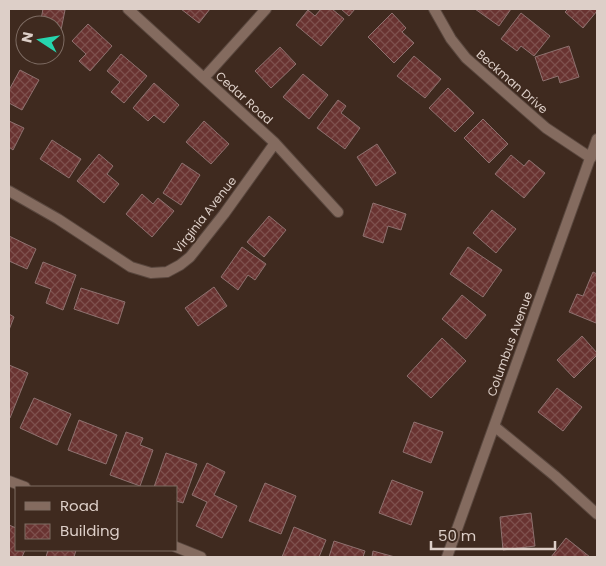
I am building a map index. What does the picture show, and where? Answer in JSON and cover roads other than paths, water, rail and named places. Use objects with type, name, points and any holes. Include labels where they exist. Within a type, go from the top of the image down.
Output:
[{"type":"street","name":"Cedar Road","points":[[128,9],[275,143],[338,212]]},
{"type":"street","points":[[204,78],[266,9]]},
{"type":"street","name":"Beckman Drive","points":[[434,9],[451,39],[466,58],[546,128],[591,158]]},
{"type":"street","name":"Columbus Avenue","points":[[447,557],[597,139]]},
{"type":"street","name":"Virginia Avenue","points":[[9,191],[58,218],[131,267],[151,273],[167,272],[190,257],[224,214],[275,143]]},
{"type":"street","points":[[494,426],[555,476],[597,514]]},
{"type":"street","points":[[9,481],[22,486]]},
{"type":"street","points":[[178,549],[201,557]]}]
